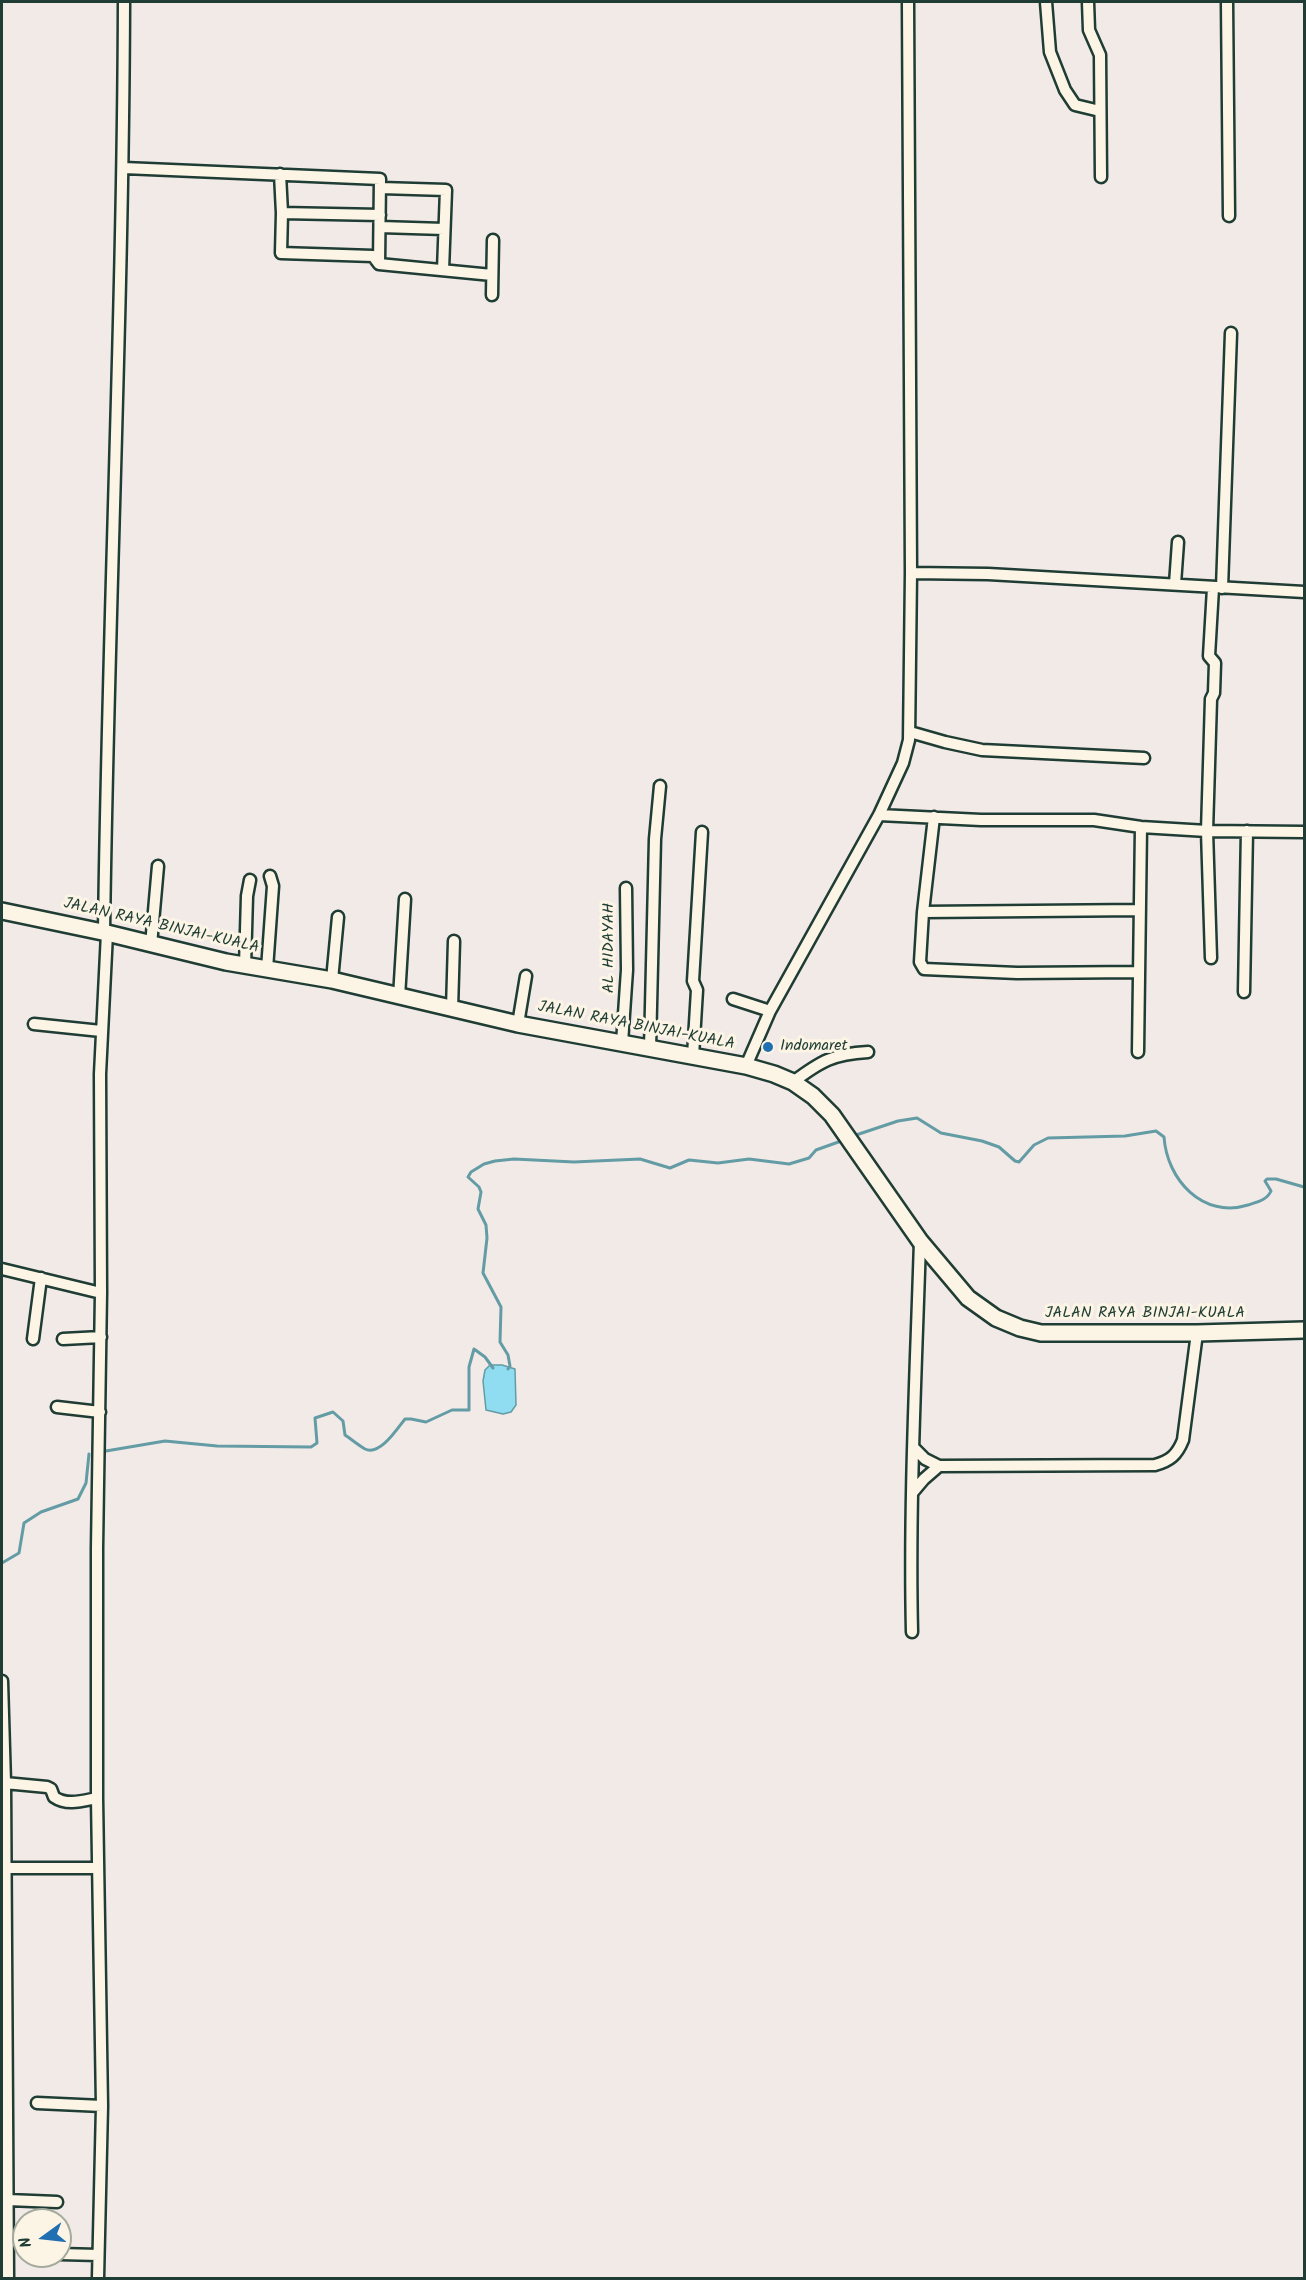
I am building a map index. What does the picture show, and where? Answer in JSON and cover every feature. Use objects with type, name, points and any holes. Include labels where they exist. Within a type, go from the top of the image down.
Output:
[{"type":"main road","name":"JALAN RAYA BINJAI-KUALA","points":[[2,911],[105,932],[245,966],[332,980],[518,1024],[746,1066],[793,1082],[813,1096],[832,1115],[920,1241],[968,1298],[996,1318],[1020,1328],[1041,1333],[1305,1330]]},
{"type":"street","points":[[98,2278],[102,2106],[97,1868],[101,1031],[105,932],[106,760],[124,168],[124,2]]},
{"type":"street","points":[[746,1066],[770,1011],[879,815],[903,763],[910,732],[908,2]]},
{"type":"street","points":[[1046,2],[1050,52],[1065,90],[1075,105],[1100,111]]},
{"type":"street","points":[[1088,2],[1089,30],[1100,55],[1101,177]]},
{"type":"street","points":[[1227,2],[1228,216]]},
{"type":"street","points":[[124,168],[380,179],[379,264]]},
{"type":"street","points":[[280,174],[282,213],[280,253],[373,256],[379,264],[492,275]]},
{"type":"street","points":[[381,188],[446,190],[443,270]]},
{"type":"street","points":[[282,213],[380,215]]},
{"type":"street","points":[[380,227],[444,229]]},
{"type":"street","points":[[492,295],[493,240]]},
{"type":"street","points":[[1211,958],[1207,831],[1211,699],[1214,693],[1215,663],[1209,656],[1218,588],[1231,333]]},
{"type":"street","points":[[1175,584],[1178,542]]},
{"type":"street","points":[[911,573],[988,574],[1305,592]]},
{"type":"street","points":[[910,732],[982,750],[1144,758]]},
{"type":"street","points":[[650,1048],[655,839],[660,786]]},
{"type":"street","points":[[879,815],[1094,820],[1141,827],[1207,831],[1305,832]]},
{"type":"street","points":[[934,817],[923,912],[920,962],[924,969],[1017,973],[1138,972]]},
{"type":"street","points":[[1138,1052],[1141,827]]},
{"type":"street","points":[[1244,992],[1246,831]]},
{"type":"street","points":[[693,1056],[697,990],[693,981],[702,832]]},
{"type":"street","points":[[151,945],[158,866]]},
{"type":"street","points":[[267,969],[273,886],[270,876]]},
{"type":"street","points":[[245,966],[247,896],[250,880]]},
{"type":"street","name":"AL HIDAYAH","points":[[622,1043],[627,970],[626,888]]},
{"type":"street","points":[[399,997],[405,899]]},
{"type":"street","points":[[923,912],[1140,910]]},
{"type":"street","points":[[332,980],[338,917]]},
{"type":"street","points":[[452,1009],[454,941]]},
{"type":"street","points":[[518,1024],[526,976]]},
{"type":"street","points":[[732,999],[770,1011]]},
{"type":"street","points":[[34,1024],[101,1031]]},
{"type":"street","points":[[793,1082],[831,1058],[843,1054],[868,1052]]},
{"type":"street","points":[[912,1632],[910,1544],[914,1492],[920,1241]]},
{"type":"street","points":[[2,1269],[101,1293]]},
{"type":"street","points":[[33,1339],[41,1278]]},
{"type":"street","points":[[914,1448],[925,1459],[939,1466],[1155,1465],[1168,1461],[1179,1450],[1183,1440],[1197,1333]]},
{"type":"street","points":[[63,1339],[101,1337]]},
{"type":"street","points":[[57,1407],[100,1412]]},
{"type":"street","points":[[914,1492],[924,1479],[939,1466]]},
{"type":"street","points":[[2,1681],[5,1783],[3,1868],[8,2278]]},
{"type":"street","points":[[5,1783],[47,1786],[54,1797],[60,1801],[74,1803],[97,1798]]},
{"type":"street","points":[[3,1868],[97,1868]]},
{"type":"street","points":[[37,2103],[102,2106]]},
{"type":"street","points":[[8,2200],[57,2202]]},
{"type":"street","points":[[72,2254],[98,2255]]},
{"type":"water","points":[[490,1365],[502,1365],[515,1369],[516,1405],[511,1412],[503,1414],[486,1410],[483,1381],[485,1370]]},
{"type":"waterway","points":[[853,1136],[898,1121],[917,1118],[941,1133],[982,1141],[999,1147],[1019,1162],[1034,1145],[1048,1138],[1125,1136],[1156,1131],[1164,1137],[1172,1168],[1180,1181],[1202,1201],[1232,1208],[1248,1205],[1267,1197],[1271,1191],[1265,1181],[1267,1179],[1276,1179],[1304,1187]]},
{"type":"waterway","points":[[508,1369],[510,1366],[508,1355],[500,1342],[501,1307],[483,1273],[487,1238],[486,1225],[478,1209],[481,1192],[468,1177],[471,1172],[484,1164],[514,1159],[574,1162],[640,1159],[670,1168],[689,1160],[718,1163],[749,1159],[789,1164],[809,1158],[816,1150],[844,1140]]},
{"type":"waterway","points":[[106,1451],[165,1441],[217,1446],[311,1447],[317,1443],[315,1418],[333,1412],[343,1421],[345,1435],[365,1449],[376,1449],[388,1440],[405,1419],[426,1422],[452,1410],[469,1410],[469,1367],[474,1349],[485,1357],[493,1368]]},
{"type":"waterway","points":[[2,1563],[19,1553],[24,1523],[41,1512],[78,1499],[86,1483],[89,1454]]},
{"type":"place","name":"Indomaret","points":[[768,1047]]}]
